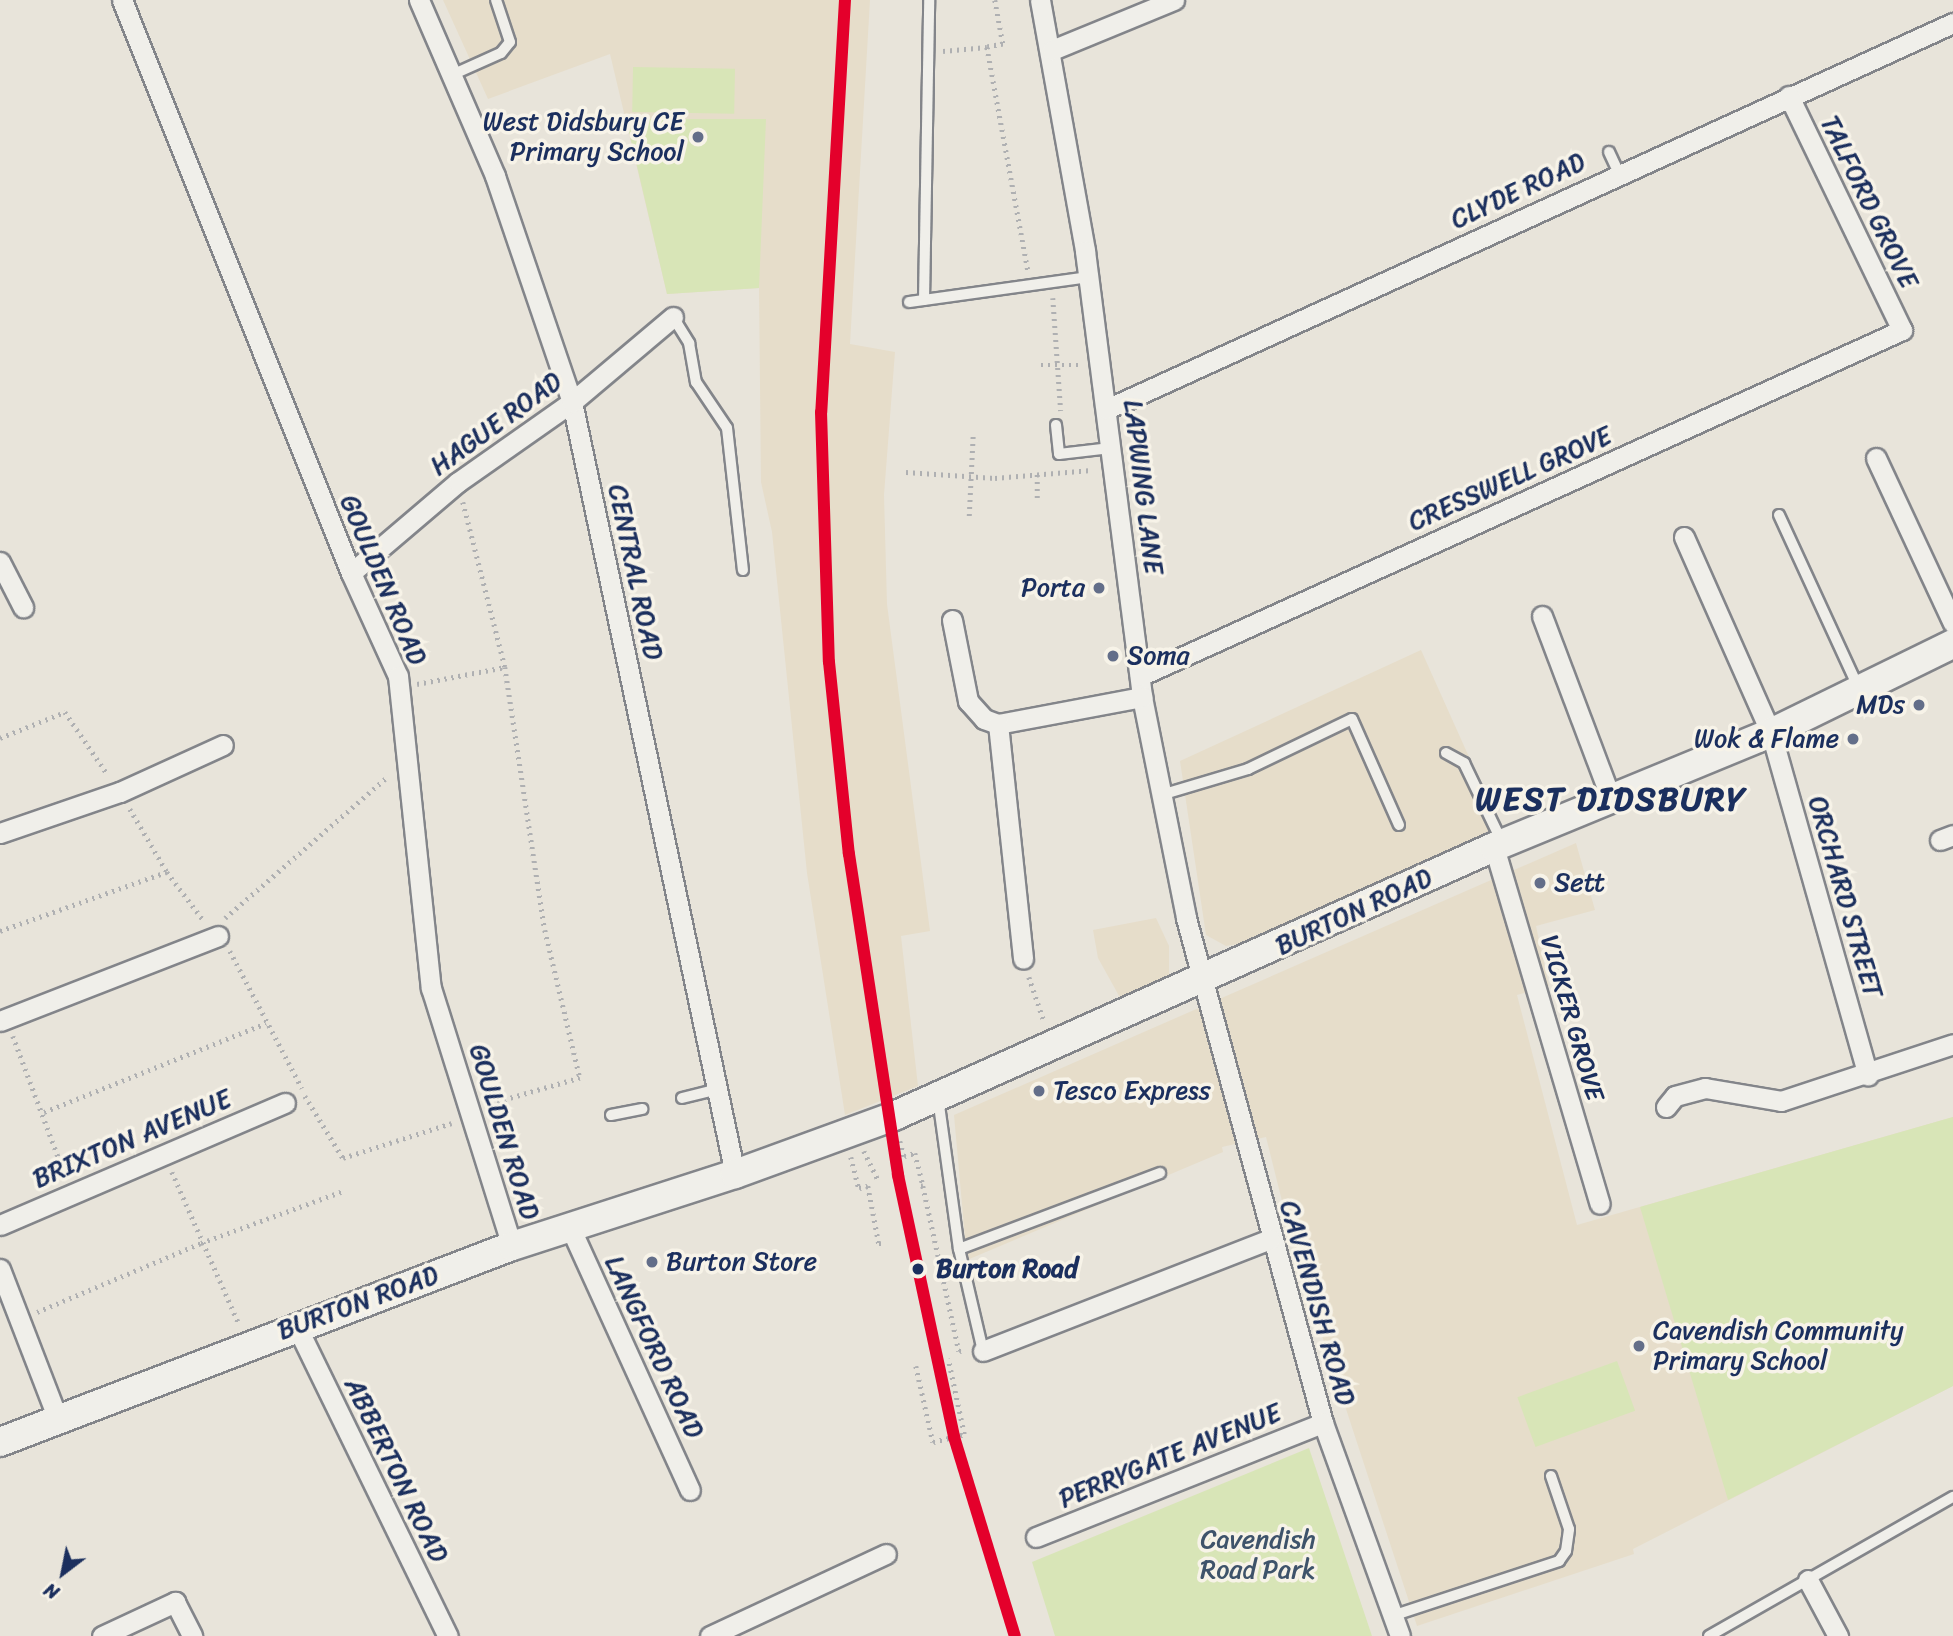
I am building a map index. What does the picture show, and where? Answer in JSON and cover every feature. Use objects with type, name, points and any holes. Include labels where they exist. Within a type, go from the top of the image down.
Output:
[{"type":"street","name":"GOULDEN ROAD","points":[[122,0],[399,688],[431,988],[512,1246]]},
{"type":"street","name":"CENTRAL ROAD","points":[[419,0],[454,74],[495,176],[572,402],[735,1174]]},
{"type":"street","name":"LAPWING LANE","points":[[1040,0],[1052,50],[1089,276],[1142,697],[1160,795],[1202,979]]},
{"type":"street","points":[[1052,50],[1174,0]]},
{"type":"street","name":"CLYDE ROAD","points":[[1107,409],[1619,173],[1953,23]]},
{"type":"street","name":"TALFORD GROVE","points":[[1789,96],[1902,330]]},
{"type":"street","name":"HAGUE ROAD","points":[[351,573],[458,482],[572,402],[673,317]]},
{"type":"street","name":"CRESSWELL GROVE","points":[[1140,676],[1902,330]]},
{"type":"street","points":[[1876,458],[1953,623]]},
{"type":"street","name":"ORCHARD STREET","points":[[1684,537],[1771,733],[1868,1076]]},
{"type":"street","points":[[0,562],[23,607]]},
{"type":"street","points":[[1542,616],[1611,799]]},
{"type":"street","points":[[952,620],[968,701],[984,719],[998,724],[1142,697]]},
{"type":"street","name":"BURTON ROAD","points":[[0,1442],[248,1344],[512,1246],[839,1138],[938,1098],[1499,846],[1861,693],[1953,644]]},
{"type":"street","points":[[998,724],[1023,959]]},
{"type":"street","points":[[0,833],[120,792],[223,745]]},
{"type":"street","name":"VICKER GROVE","points":[[1499,846],[1600,1204]]},
{"type":"street","points":[[3,1020],[214,933]]},
{"type":"street","name":"CAVENDISH ROAD","points":[[1202,979],[1270,1239],[1323,1423],[1399,1636]]},
{"type":"street","points":[[1666,1107],[1675,1096],[1705,1088],[1781,1101],[1868,1076],[1953,1044]]},
{"type":"street","name":"BRIXTON AVENUE","points":[[0,1225],[71,1192],[285,1103]]},
{"type":"street","name":"LANGFORD ROAD","points":[[570,1227],[690,1490]]},
{"type":"street","points":[[975,1350],[1270,1239]]},
{"type":"street","points":[[0,1269],[58,1419]]},
{"type":"street","name":"ABBERTON ROAD","points":[[297,1327],[449,1636]]},
{"type":"street","name":"PERRYGATE AVENUE","points":[[1037,1537],[1323,1423]]},
{"type":"street","points":[[710,1636],[886,1554]]},
{"type":"street","points":[[1808,1580],[1838,1636]]},
{"type":"street","points":[[102,1636],[175,1602],[192,1636]]},
{"type":"lane","points":[[454,74],[501,53],[510,42],[496,0]]},
{"type":"lane","points":[[924,300],[929,0]]},
{"type":"lane","points":[[1609,152],[1619,173]]},
{"type":"lane","points":[[909,302],[1089,276]]},
{"type":"lane","points":[[673,317],[689,343],[696,382],[727,428],[743,570]]},
{"type":"lane","points":[[1056,425],[1059,454],[1112,449]]},
{"type":"lane","points":[[1779,515],[1861,693]]},
{"type":"lane","points":[[1160,795],[1248,769],[1352,719],[1399,825]]},
{"type":"lane","points":[[1446,753],[1464,763],[1499,846]]},
{"type":"lane","points":[[682,1098],[717,1089]]},
{"type":"lane","points":[[938,1098],[975,1350]]},
{"type":"lane","points":[[611,1115],[642,1109]]},
{"type":"lane","points":[[959,1249],[1160,1173]]},
{"type":"lane","points":[[1392,1616],[1559,1560],[1566,1551],[1569,1529],[1551,1476]]},
{"type":"lane","points":[[1709,1636],[1953,1497]]},
{"type":"path","points":[[928,53],[1003,44],[995,0]]},
{"type":"path","points":[[987,47],[1030,285]]},
{"type":"path","points":[[1051,282],[1063,402],[1056,425]]},
{"type":"path","points":[[1041,365],[1079,365]]},
{"type":"path","points":[[969,516],[973,435]]},
{"type":"path","points":[[906,472],[971,477],[1093,470]]},
{"type":"path","points":[[1037,474],[1037,498]]},
{"type":"path","points":[[0,738],[65,712],[120,792],[167,872],[239,962],[267,1023],[286,1052],[305,1096],[343,1158],[580,1078],[545,930],[505,667],[458,482]]},
{"type":"path","points":[[399,688],[505,667]]},
{"type":"path","points":[[214,933],[406,760]]},
{"type":"path","points":[[0,931],[167,872]]},
{"type":"path","points":[[1023,959],[1053,1048]]},
{"type":"path","points":[[3,1020],[44,1112],[71,1192]]},
{"type":"path","points":[[44,1112],[267,1023]]},
{"type":"path","points":[[285,1103],[305,1096]]},
{"type":"path","points":[[839,1138],[859,1188],[868,1186],[879,1244],[886,1244]]},
{"type":"path","points":[[899,1140],[904,1156],[915,1153],[920,1186],[959,1351],[975,1350]]},
{"type":"path","points":[[164,1153],[201,1243],[248,1344]]},
{"type":"path","points":[[868,1164],[879,1182]]},
{"type":"path","points":[[20,1320],[201,1243],[343,1191]]},
{"type":"path","points":[[916,1366],[933,1441],[964,1434],[948,1359]]},
{"type":"shaded area","points":[[443,0],[870,0],[850,344],[895,352],[884,495],[887,604],[930,931],[901,936],[918,1086],[845,1115],[807,873],[772,532],[761,482],[759,288],[667,294],[610,54],[488,99]]},
{"type":"shaded area","points":[[1421,650],[1500,826],[1244,943],[1226,946],[1206,935],[1180,761]]},
{"type":"shaded area","name":"Cavendish Community Primary School","points":[[1576,843],[1595,910],[1536,926],[1549,986],[1517,995],[1577,1225],[1953,1117],[1953,1386],[1633,1549],[1634,1554],[1417,1626],[1295,1253],[1266,1137],[1222,1147],[1223,1152],[967,1260],[954,1115]]},
{"type":"shaded area","points":[[1156,918],[1169,946],[1169,981],[1123,1003],[1098,958],[1093,930]]},
{"type":"green space","points":[[633,67],[735,69],[734,114],[632,112]]},
{"type":"green space","points":[[626,119],[766,119],[759,288],[667,294]]},
{"type":"green space","points":[[1953,1117],[1953,1386],[1728,1500],[1640,1207]]},
{"type":"green space","points":[[1617,1361],[1635,1411],[1536,1447],[1517,1397]]},
{"type":"green space","name":"Cavendish Road Park","points":[[1309,1448],[1372,1636],[1055,1636],[1032,1562]]},
{"type":"transit line","points":[[845,0],[821,412],[829,662],[849,854],[898,1175],[954,1437],[1015,1636]]},
{"type":"place","name":"West Didsbury CE Primary School","points":[[698,137]]},
{"type":"place","name":"Porta","points":[[1099,588]]},
{"type":"place","name":"Soma","points":[[1113,656]]},
{"type":"place","name":"MDs","points":[[1919,705]]},
{"type":"place","name":"Wok & Flame","points":[[1853,739]]},
{"type":"place","name":"Sett","points":[[1540,883]]},
{"type":"place","name":"Tesco Express","points":[[1039,1091]]},
{"type":"place","name":"Burton Store","points":[[652,1262]]},
{"type":"place","name":"Burton Road","points":[[918,1269]]},
{"type":"place","name":"Cavendish Community Primary School","points":[[1639,1346]]},
{"type":"district","name":"WEST DIDSBURY","points":[[1611,800]]}]
